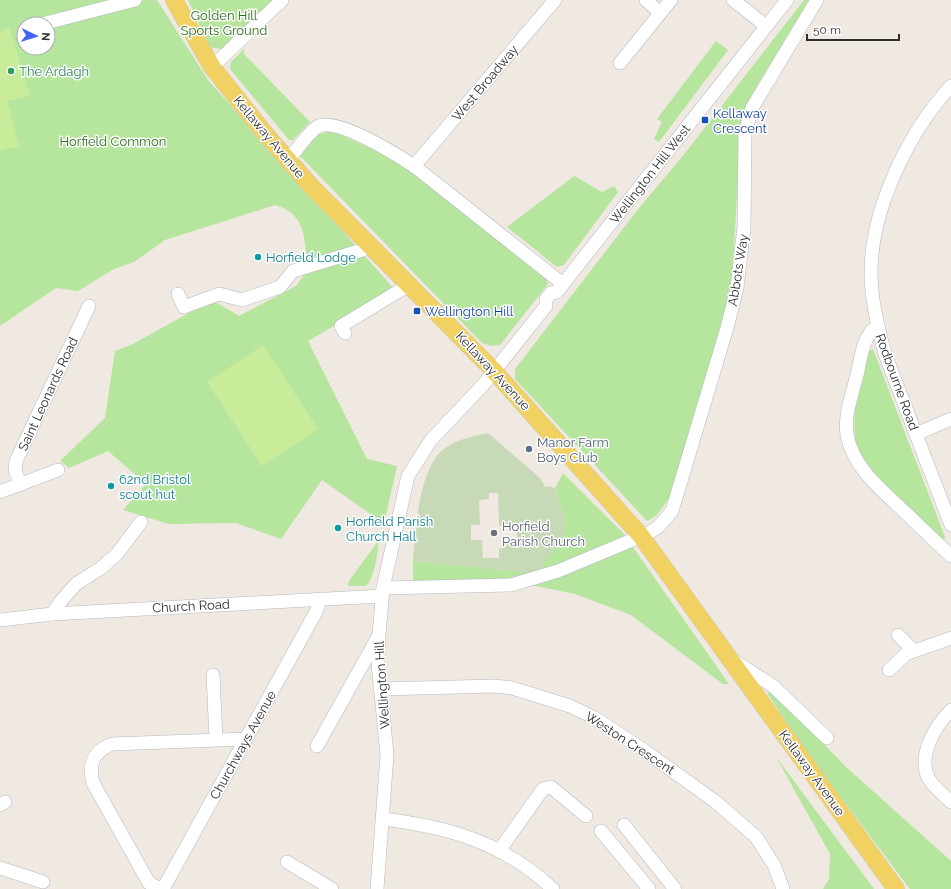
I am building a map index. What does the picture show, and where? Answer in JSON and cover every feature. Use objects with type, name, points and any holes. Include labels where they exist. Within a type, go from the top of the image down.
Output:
[{"type":"main road","name":"Kellaway Avenue","points":[[174,0],[212,67],[267,136],[310,185],[494,371],[641,536],[896,889]]},
{"type":"street","points":[[56,20],[135,0]]},
{"type":"street","points":[[212,67],[282,0]]},
{"type":"street","name":"West Broadway","points":[[414,166],[555,0]]},
{"type":"street","points":[[646,0],[660,12]]},
{"type":"street","points":[[620,63],[671,0]]},
{"type":"street","points":[[733,0],[766,26]]},
{"type":"street","name":"Wellington Hill West","points":[[494,371],[546,306],[553,305],[558,298],[560,288],[787,0]]},
{"type":"street","name":"Abbots Way","points":[[383,592],[511,585],[558,571],[641,536],[659,526],[672,511],[727,328],[737,288],[744,227],[745,133],[752,108],[817,0]]},
{"type":"street","name":"Rodbourne Road","points":[[951,86],[918,128],[891,182],[880,215],[872,256],[871,272],[872,292],[877,326],[885,354],[951,525]]},
{"type":"street","points":[[288,160],[316,127],[329,125],[349,130],[388,149],[414,166],[560,288]]},
{"type":"street","points":[[178,294],[184,307],[219,294],[242,300],[280,287],[293,271],[372,247]]},
{"type":"street","points":[[345,333],[341,326],[409,285]]},
{"type":"street","name":"Saint Leonards Road","points":[[20,484],[16,470],[16,461],[89,306]]},
{"type":"street","points":[[877,326],[871,331],[865,341],[849,406],[847,426],[849,440],[857,461],[868,477],[951,556]]},
{"type":"street","name":"Wellington Hill","points":[[377,889],[387,756],[380,689],[379,635],[383,592],[408,476],[432,440],[494,371]]},
{"type":"street","points":[[916,434],[951,420]]},
{"type":"street","points":[[0,492],[58,470]]},
{"type":"street","points":[[52,614],[61,600],[76,584],[101,568],[117,554],[141,522]]},
{"type":"street","name":"Church Road","points":[[0,620],[52,614],[320,599],[383,592]]},
{"type":"street","name":"Churchways Avenue","points":[[162,889],[317,610],[320,599]]},
{"type":"street","points":[[317,746],[379,635]]},
{"type":"street","points":[[898,635],[914,651]]},
{"type":"street","points":[[889,670],[900,658],[914,651],[951,638]]},
{"type":"street","name":"Kellaway Avenue","points":[[728,657],[773,686],[827,738]]},
{"type":"street","points":[[213,675],[216,739]]},
{"type":"street","name":"Weston Crescent","points":[[380,689],[494,686],[512,688],[570,706],[595,718],[716,802],[756,837],[774,865],[783,889]]},
{"type":"street","points":[[951,710],[937,727],[928,744],[925,759],[927,772],[931,782],[951,802]]},
{"type":"street","points":[[162,889],[149,883],[93,783],[90,772],[91,763],[102,748],[112,744],[246,739]]},
{"type":"street","points":[[499,851],[543,789],[551,787],[586,816]]},
{"type":"street","points":[[382,819],[442,828],[472,838],[499,851],[528,869],[553,889]]},
{"type":"street","points":[[624,825],[675,889]]},
{"type":"street","points":[[601,831],[648,889]]},
{"type":"street","points":[[287,862],[332,889]]},
{"type":"street","points":[[0,868],[43,882]]},
{"type":"green space","name":"Horfield Common","points":[[0,0],[157,0],[208,80],[395,290],[308,341],[367,459],[397,466],[385,519],[382,522],[322,480],[281,539],[236,523],[169,524],[123,510],[146,484],[108,451],[69,468],[60,461],[105,418],[115,351],[133,344],[212,300],[239,316],[296,286],[306,272],[304,262],[306,253],[304,237],[300,224],[288,211],[275,205],[165,240],[134,262],[114,269],[78,291],[56,288],[0,326]]},
{"type":"green space","name":"Golden Hill Sports Ground","points":[[188,0],[280,0],[228,47],[221,49],[210,47]]},
{"type":"green space","points":[[804,0],[809,0],[755,89],[743,114],[740,137],[732,287],[670,497],[657,515],[647,521],[515,379],[515,369],[639,208],[686,152]]},
{"type":"green space","name":"The Ardagh","points":[[9,26],[16,49],[16,56],[18,56],[30,96],[7,101],[19,146],[0,151],[0,32]]},
{"type":"green space","points":[[716,41],[728,50],[659,142],[654,139],[662,122],[657,119]]},
{"type":"green space","points":[[244,49],[244,54],[310,122],[293,140],[289,140],[230,69],[231,62]]},
{"type":"green space","points":[[333,131],[400,162],[546,279],[548,284],[500,345],[491,346],[482,343],[299,155],[319,134]]},
{"type":"green space","points":[[574,176],[602,192],[614,186],[618,192],[564,265],[557,267],[507,227]]},
{"type":"green space","points":[[263,345],[318,429],[262,466],[207,382]]},
{"type":"green space","points":[[873,349],[945,537],[944,541],[877,479],[859,453],[855,439],[854,414],[869,351]]},
{"type":"green space","points":[[488,433],[540,478],[546,488],[547,486],[555,488],[566,526],[565,536],[536,573],[413,561],[420,500],[429,470],[436,457],[450,445],[461,440]],"holes":[[[489,493],[498,493],[499,526],[517,525],[517,541],[503,541],[503,548],[499,549],[499,558],[483,558],[482,540],[471,540],[471,525],[480,525],[479,500],[489,499]]]},
{"type":"green space","points":[[563,473],[623,533],[729,684],[723,684],[631,615],[575,594],[536,586],[464,585],[413,590],[413,561],[536,573],[566,526],[555,488]]},
{"type":"green space","points":[[378,541],[375,566],[368,584],[365,586],[348,586],[349,581]]},
{"type":"green space","points":[[772,690],[846,767],[951,861],[951,889],[910,889],[806,751],[767,693]]},
{"type":"green space","points":[[776,757],[874,889],[823,889],[829,879],[830,854]]},
{"type":"place","name":"The Ardagh","points":[[11,71]]},
{"type":"place","name":"Kellaway Crescent","points":[[705,120]]},
{"type":"place","name":"Horfield Lodge","points":[[258,257]]},
{"type":"place","name":"Wellington Hill","points":[[417,311]]},
{"type":"place","name":"Manor Farm Boys Club","points":[[529,449]]},
{"type":"place","name":"62nd Bristol scout hut","points":[[111,486]]},
{"type":"place","name":"Horfield Parish Church Hall","points":[[338,528]]},
{"type":"place","name":"Horfield Parish Church","points":[[494,533]]}]
